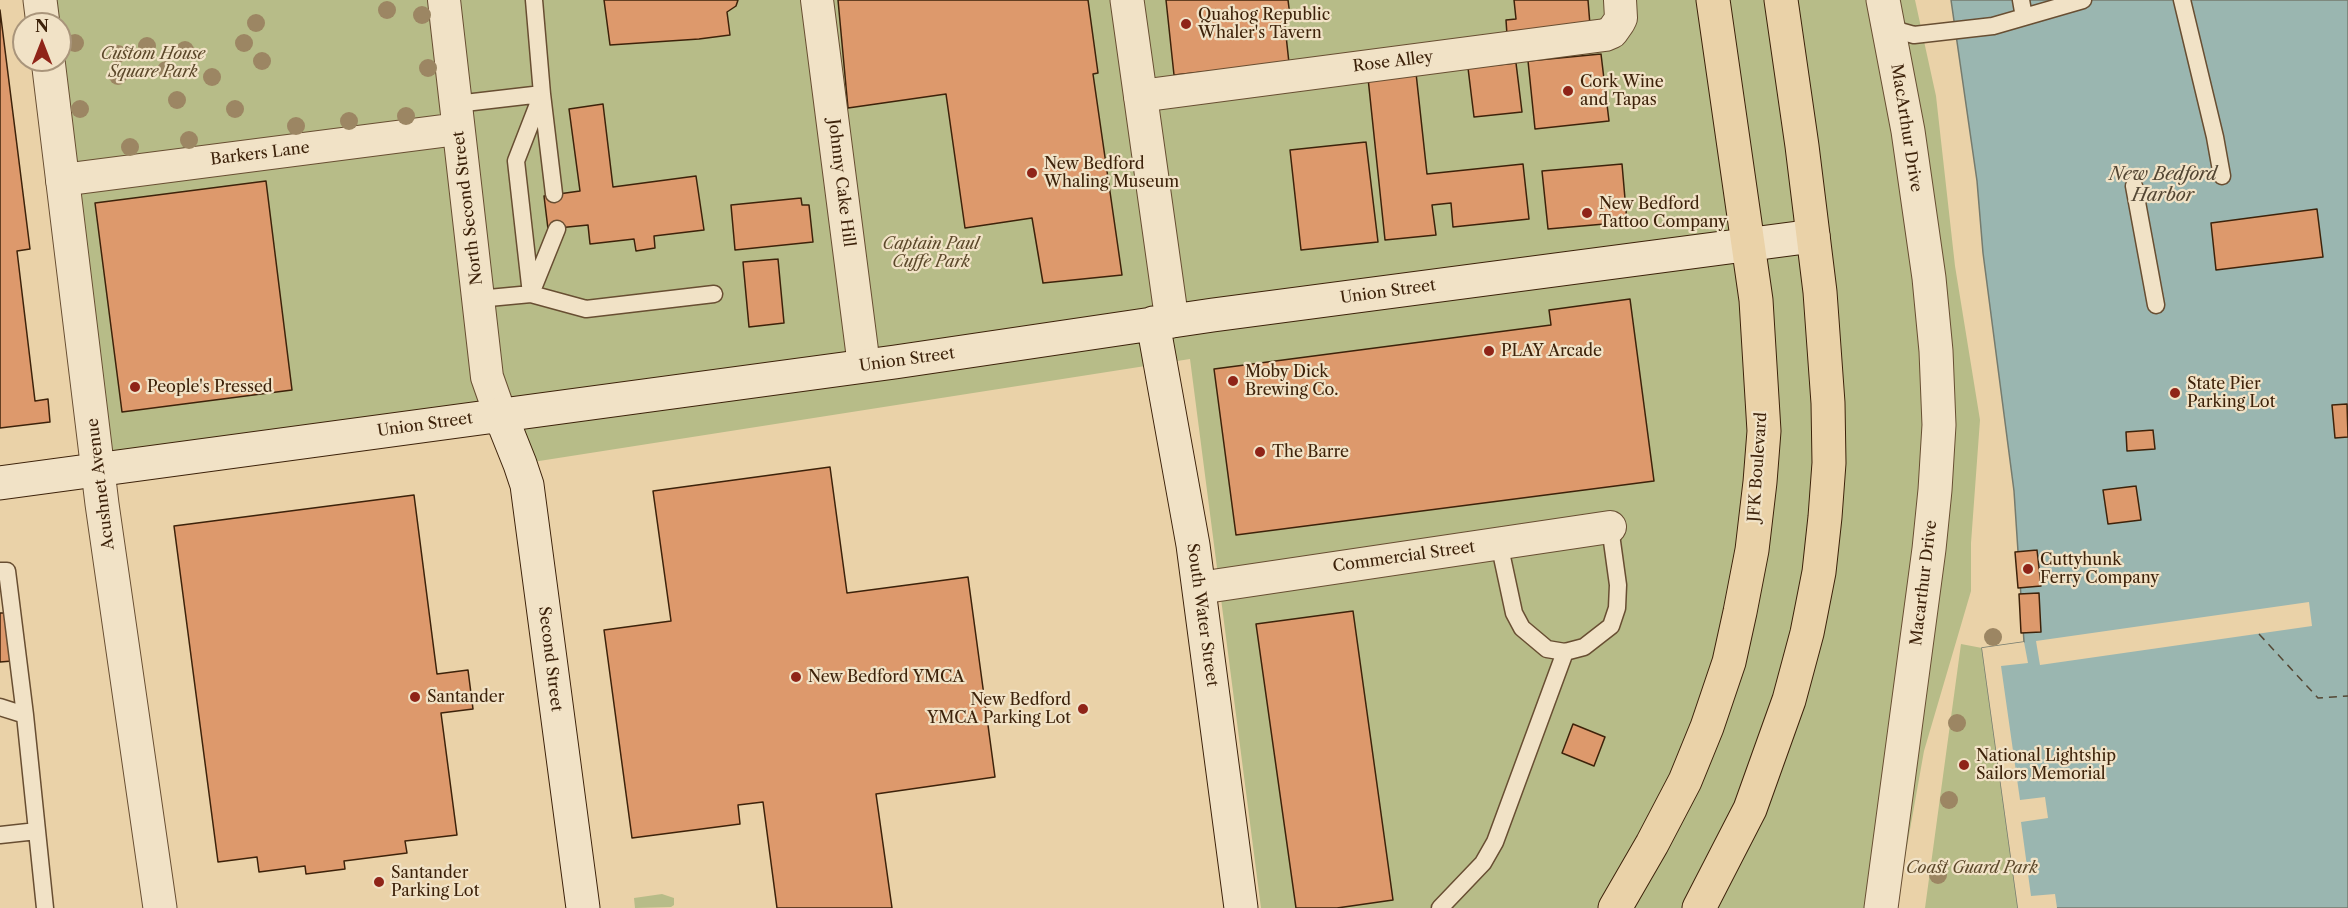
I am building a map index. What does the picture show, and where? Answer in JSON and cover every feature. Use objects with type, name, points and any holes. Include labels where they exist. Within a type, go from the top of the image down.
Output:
[{"type":"main road","name":"South Water Street","points":[[1126,0],[1140,96],[1162,322],[1241,908]]},
{"type":"main road","name":"JFK Boulevard","points":[[1615,908],[1685,781],[1707,727],[1729,662],[1752,550],[1764,431],[1756,300],[1750,244],[1713,0]]},
{"type":"main road","points":[[1698,908],[1750,809],[1790,700],[1808,633],[1826,517],[1829,453],[1824,339],[1813,236],[1781,0]]},
{"type":"main road","name":"MacArthur Drive","points":[[1886,14],[1908,131],[1926,256]]},
{"type":"main road","name":"Acushnet Avenue","points":[[49,72],[98,469],[160,908]]},
{"type":"main road","name":"Union Street","points":[[0,483],[864,366],[1162,322],[1813,236]]},
{"type":"main road","name":"Macarthur Drive","points":[[1881,908],[1908,714],[1935,490],[1939,425],[1936,351],[1926,256]]},
{"type":"main road","name":"Second Street","points":[[500,414],[527,485],[583,908]]},
{"type":"street","name":"North Second Street","points":[[444,0],[487,377],[500,414]]},
{"type":"street","name":"Johnny Cake Hill","points":[[817,0],[864,366]]},
{"type":"street","name":"Rose Alley","points":[[1140,96],[1605,35],[1612,32],[1621,18],[1620,1]]},
{"type":"street","name":"Barkers Lane","points":[[62,180],[457,116]]},
{"type":"street","name":"Commercial Street","points":[[1199,588],[1610,527]]},
{"type":"lane","points":[[534,0],[554,194]]},
{"type":"lane","points":[[2021,0],[2025,17]]},
{"type":"lane","points":[[1886,14],[1914,35],[1993,26],[2083,0]]},
{"type":"lane","points":[[2182,0],[2215,137],[2222,176]]},
{"type":"lane","points":[[457,116],[542,94]]},
{"type":"lane","points":[[531,294],[516,161],[542,94]]},
{"type":"lane","points":[[2134,186],[2156,305]]},
{"type":"lane","points":[[531,294],[557,229]]},
{"type":"lane","points":[[478,299],[531,294],[585,309],[714,294]]},
{"type":"lane","points":[[1499,543],[1514,613],[1522,628],[1547,649],[1565,652],[1584,647],[1611,626],[1617,608],[1618,585],[1610,527]]},
{"type":"lane","points":[[0,571],[7,571],[45,908]]},
{"type":"lane","points":[[1440,908],[1483,863],[1495,842],[1565,652]]},
{"type":"lane","points":[[0,707],[25,715]]},
{"type":"lane","points":[[0,835],[37,831]]},
{"type":"green space","points":[[40,0],[1915,0],[1936,96],[1955,266],[1980,420],[1971,543],[1971,591],[1924,751],[1896,908],[1261,908],[1190,359],[520,464],[500,414],[98,469],[61,72],[72,72],[72,12],[42,12]]},
{"type":"green space","name":"Coast Guard Park","points":[[1961,644],[1982,648],[2018,908],[1925,908]]},
{"type":"green space","points":[[662,894],[674,898],[674,905],[635,908],[634,898]]},
{"type":"water","name":"New Bedford Harbor","points":[[1951,0],[2348,0],[2348,908],[2018,908],[1982,648],[2024,642],[2014,491],[1983,253],[1977,181]]},
{"type":"pier","points":[[2309,602],[2312,626],[2040,665],[2036,641]]},
{"type":"pier","points":[[2024,642],[2028,663],[2001,666],[2020,800],[2045,797],[2048,818],[2021,822],[2031,896],[2055,894],[2057,908],[2018,908],[1982,648]]},
{"type":"building","points":[[604,0],[738,0],[736,6],[727,12],[730,35],[610,45]]},
{"type":"building","name":"New Bedford Whaling Museum","points":[[838,0],[1088,0],[1098,73],[1093,74],[1122,275],[1043,283],[1032,218],[965,228],[946,94],[848,108]]},
{"type":"building","points":[[1166,0],[1288,0],[1290,16],[1284,17],[1289,63],[1174,75]]},
{"type":"building","points":[[1514,0],[1588,0],[1590,25],[1507,35],[1506,20],[1516,19]]},
{"type":"building","points":[[0,10],[30,249],[17,251],[35,401],[48,399],[50,422],[0,428]]},
{"type":"building","name":"Cork Wine and Tapas","points":[[1601,54],[1609,121],[1535,129],[1528,61]]},
{"type":"building","points":[[1516,63],[1522,112],[1474,117],[1468,68]]},
{"type":"building","points":[[1416,73],[1427,174],[1523,164],[1529,219],[1453,227],[1451,203],[1432,205],[1436,235],[1385,240],[1368,78]]},
{"type":"building","points":[[603,104],[613,187],[696,176],[704,230],[654,236],[655,248],[636,251],[634,239],[590,244],[588,225],[548,229],[544,196],[580,191],[569,109]]},
{"type":"building","points":[[1366,142],[1378,242],[1301,250],[1290,150]]},
{"type":"building","points":[[1622,164],[1627,222],[1548,229],[1542,171]]},
{"type":"building","points":[[266,181],[292,390],[122,412],[95,203]]},
{"type":"building","points":[[801,198],[802,205],[809,205],[813,242],[735,250],[731,205]]},
{"type":"building","points":[[2317,209],[2323,257],[2216,270],[2211,223]]},
{"type":"building","points":[[778,259],[784,323],[749,327],[743,262]]},
{"type":"building","points":[[1630,299],[1654,481],[1236,535],[1214,369],[1551,325],[1549,310]]},
{"type":"building","points":[[2347,404],[2348,437],[2335,438],[2332,405]]},
{"type":"building","points":[[2153,430],[2155,449],[2127,451],[2126,432]]},
{"type":"building","name":"New Bedford YMCA","points":[[830,467],[847,593],[968,577],[995,777],[876,794],[892,908],[777,908],[763,802],[738,805],[740,824],[632,838],[604,630],[671,621],[653,491]]},
{"type":"building","points":[[2136,486],[2141,520],[2108,524],[2103,490]]},
{"type":"building","points":[[414,495],[437,674],[468,670],[473,709],[441,713],[457,835],[405,841],[407,853],[344,861],[345,869],[306,874],[305,866],[259,872],[257,857],[218,862],[174,526]]},
{"type":"building","name":"Cuttyhunk Ferry Company","points":[[2037,550],[2041,586],[2018,588],[2015,552]]},
{"type":"building","points":[[2039,593],[2041,632],[2021,633],[2019,594]]},
{"type":"building","points":[[1353,611],[1393,900],[1337,908],[1296,908],[1256,624]]},
{"type":"building","points":[[0,613],[5,613],[12,661],[0,662]]},
{"type":"building","points":[[1573,724],[1605,737],[1594,766],[1562,753]]},
{"type":"ferry route","points":[[2259,634],[2318,698],[2348,696]]},
{"type":"place","name":"Quahog Republic Whaler's Tavern","points":[[1186,24]]},
{"type":"place","name":"Cork Wine and Tapas","points":[[1568,91]]},
{"type":"place","name":"New Bedford Whaling Museum","points":[[1032,173]]},
{"type":"place","name":"New Bedford Tattoo Company","points":[[1587,213]]},
{"type":"place","name":"PLAY Arcade","points":[[1489,351]]},
{"type":"place","name":"Moby Dick Brewing Co.","points":[[1233,381]]},
{"type":"place","name":"People's Pressed","points":[[135,387]]},
{"type":"place","name":"State Pier Parking Lot","points":[[2175,393]]},
{"type":"place","name":"The Barre","points":[[1260,452]]},
{"type":"place","name":"Cuttyhunk Ferry Company","points":[[2028,569]]},
{"type":"place","name":"New Bedford YMCA","points":[[796,677]]},
{"type":"place","name":"Santander","points":[[415,697]]},
{"type":"place","name":"New Bedford YMCA Parking Lot","points":[[1083,709]]},
{"type":"place","name":"National Lightship Sailors Memorial","points":[[1964,765]]},
{"type":"place","name":"Santander Parking Lot","points":[[379,882]]},
{"type":"park label","name":"Custom House Square Park","points":[[153,63]]},
{"type":"park label","name":"Captain Paul Cuffe Park","points":[[931,253]]}]
